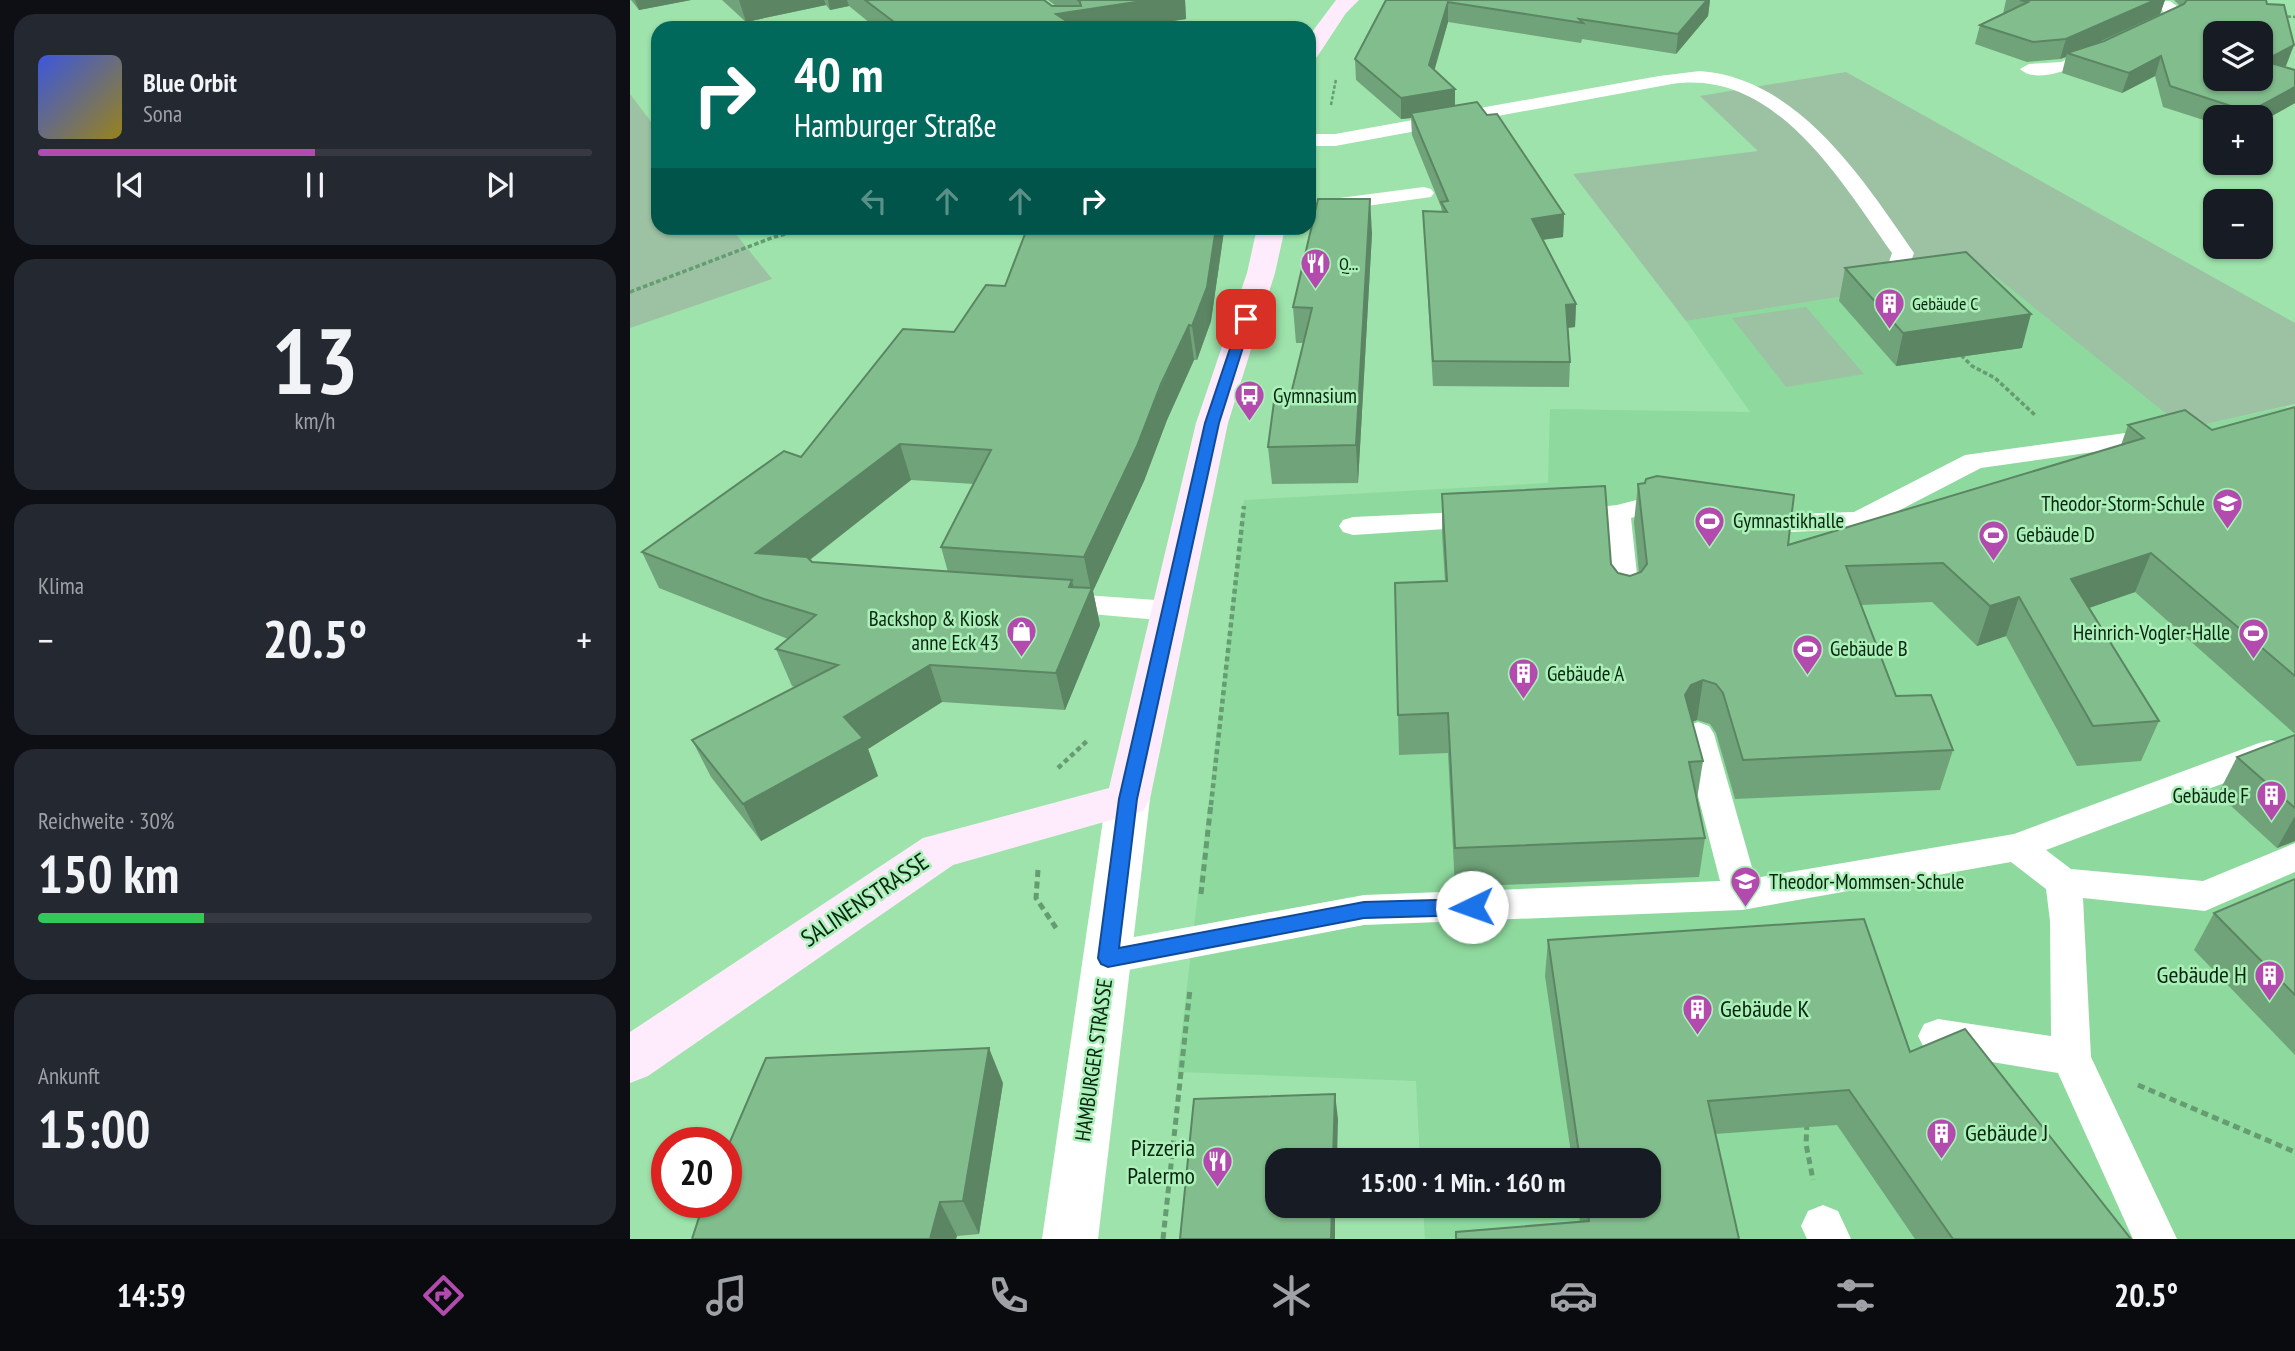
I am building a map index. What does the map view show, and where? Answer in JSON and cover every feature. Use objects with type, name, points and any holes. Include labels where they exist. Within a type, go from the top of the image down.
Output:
[{"type":"street","points":[[1316,42],[1338,9],[1349,0]]},
{"type":"street","name":"HAMBURGER STRASSE","points":[[1070,1239],[1128,799],[1212,423],[1261,273],[1269,235]]},
{"type":"street","name":"SALINENSTRASSE","points":[[630,1060],[939,851],[1128,799]]},
{"type":"lane","points":[[2029,69],[2064,67],[2171,18],[2171,9],[2158,2]]},
{"type":"lane","points":[[1317,140],[1659,80],[1692,76],[1713,78],[1746,89],[1786,112],[1832,159],[1903,253],[1893,283]]},
{"type":"lane","points":[[1316,207],[1424,193]]},
{"type":"lane","points":[[1723,513],[1790,523],[1859,520],[1974,461],[2155,437]]},
{"type":"lane","points":[[1576,515],[1617,513],[1656,503],[1696,509]]},
{"type":"lane","points":[[1617,513],[1625,603]]},
{"type":"lane","points":[[1353,526],[1506,519]]},
{"type":"lane","points":[[1026,601],[1170,611]]},
{"type":"lane","points":[[1698,734],[1742,895]]},
{"type":"lane","points":[[1108,958],[1364,910],[1742,895],[2017,847],[2281,748]]},
{"type":"lane","points":[[2017,847],[2063,883],[2205,896],[2295,858]]},
{"type":"lane","points":[[2063,883],[2068,921],[2071,1057],[2155,1239]]},
{"type":"lane","points":[[1938,1036],[2071,1057]]},
{"type":"path","points":[[2282,16],[2295,17]]},
{"type":"path","points":[[1317,140],[1338,69]]},
{"type":"path","points":[[630,292],[782,235]]},
{"type":"path","points":[[1954,348],[1972,366],[1995,378],[2070,448]]},
{"type":"path","points":[[1163,1239],[1246,493]]},
{"type":"path","points":[[2071,1057],[2295,1152]]},
{"type":"path","points":[[1805,1144],[1807,1120]]},
{"type":"shaded area","points":[[1846,72],[2295,323],[2295,404],[2185,429],[1991,273],[1686,321],[1573,174],[1758,151],[1700,96]]},
{"type":"shaded area","points":[[630,94],[651,122],[651,235],[737,235],[772,279],[630,328]]},
{"type":"shaded area","name":"Theodor-Mommsen-Schule","points":[[1991,273],[2185,429],[2285,407],[2295,413],[2295,1239],[1425,1239],[1424,1218],[1661,1218],[1661,1148],[1419,1148],[1416,1081],[1177,1072],[1244,500],[1548,483],[1550,409],[1750,412],[1686,321]]},
{"type":"shaded area","points":[[1806,307],[1864,374],[1786,387],[1732,318]]},
{"type":"building","points":[[865,0],[1044,0],[1052,6],[1081,6],[1078,0],[1149,0],[1056,14],[1066,21],[893,21]]},
{"type":"building","points":[[1386,0],[1707,0],[1678,34],[1579,19],[1583,23],[1448,2],[1429,65],[1455,89],[1401,98],[1355,59]]},
{"type":"building","points":[[2020,0],[2155,0],[2066,39],[2033,42],[1980,25],[2028,2]]},
{"type":"building","points":[[2187,0],[2266,0],[2267,4],[2284,5],[2294,45],[2273,56],[2273,21],[2203,21],[2203,91],[2273,91],[2273,64],[2295,70],[2295,87],[2262,105],[2228,105],[2170,86],[2161,56],[2129,73],[2067,53],[2104,41],[2184,4]]},
{"type":"building","points":[[1477,102],[1487,115],[1497,114],[1564,214],[1532,219],[1576,304],[1566,305],[1570,362],[1433,361],[1423,211],[1447,212],[1441,202],[1448,201],[1411,113]]},
{"type":"building","points":[[1318,199],[1370,199],[1356,445],[1268,447],[1275,394],[1291,394],[1312,308],[1293,307],[1310,235],[1316,235]]},
{"type":"building","points":[[1025,235],[1215,235],[1207,287],[1192,326],[1189,325],[1161,384],[1137,446],[1084,557],[941,547],[991,450],[900,444],[756,553],[807,557],[812,562],[1072,580],[1069,587],[1092,588],[1056,673],[930,665],[844,717],[863,738],[743,804],[692,740],[838,665],[776,649],[816,615],[764,599],[642,552],[784,451],[801,457],[903,329],[954,332],[986,285],[1005,286]]},
{"type":"building","points":[[1966,252],[2031,314],[1903,333],[1845,268]]},
{"type":"building","points":[[2295,407],[2295,676],[2151,553],[2071,579],[2159,721],[2093,726],[2019,597],[1990,606],[1943,563],[1846,566],[1896,696],[1931,695],[1953,750],[1743,760],[1723,693],[1716,684],[1703,680],[1691,685],[1685,695],[1703,761],[1689,762],[1705,838],[1455,848],[1448,713],[1398,715],[1395,583],[1447,581],[1442,494],[1605,486],[1611,564],[1618,573],[1630,576],[1641,572],[1647,564],[1638,484],[1657,476],[1794,495],[1788,545],[2144,438],[2128,425],[2185,410],[2212,430]]},
{"type":"building","points":[[2295,735],[2295,808],[2237,757]]},
{"type":"building","points":[[2295,879],[2295,995],[2214,913]]},
{"type":"building","points":[[1864,919],[1910,1052],[1965,1029],[2131,1239],[1953,1239],[1849,1090],[1708,1101],[1739,1239],[1456,1239],[1456,1232],[1589,1221],[1589,1218],[1661,1218],[1661,1148],[1578,1148],[1548,940]]},
{"type":"building","points":[[989,1048],[963,1201],[940,1202],[930,1239],[692,1239],[699,1218],[742,1218],[742,1127],[736,1127],[766,1058]]},
{"type":"building","points":[[1335,1094],[1333,1148],[1265,1148],[1265,1218],[1332,1218],[1331,1239],[1180,1239],[1194,1099]]},
{"type":"place","name":"Q...","points":[[1316,291]]},
{"type":"place","name":"Gebäude C","points":[[1889,331]]},
{"type":"place","name":"Gymnasium","points":[[1250,423]]},
{"type":"place","name":"Theodor-Storm-Schule","points":[[2228,531]]},
{"type":"place","name":"Gymnastikhalle","points":[[1710,548]]},
{"type":"place","name":"Gebäude D","points":[[1993,562]]},
{"type":"place","name":"Backshop & Kiosk anne Eck 43","points":[[1022,658]]},
{"type":"place","name":"Heinrich-Vogler-Halle","points":[[2253,660]]},
{"type":"place","name":"Gebäude B","points":[[1807,676]]},
{"type":"place","name":"Gebäude A","points":[[1524,701]]},
{"type":"place","name":"Gebäude F","points":[[2272,823]]},
{"type":"place","name":"Theodor-Mommsen-Schule","points":[[1746,909]]},
{"type":"place","name":"Gebäude H","points":[[2270,1002]]},
{"type":"place","name":"Gebäude K","points":[[1697,1036]]},
{"type":"place","name":"Gebäude J","points":[[1942,1160]]},
{"type":"place","name":"Pizzeria Palermo","points":[[1218,1189]]},
{"type":"route","points":[[1246,319],[1212,423],[1128,799],[1108,958],[1364,910],[1472,907]]}]
